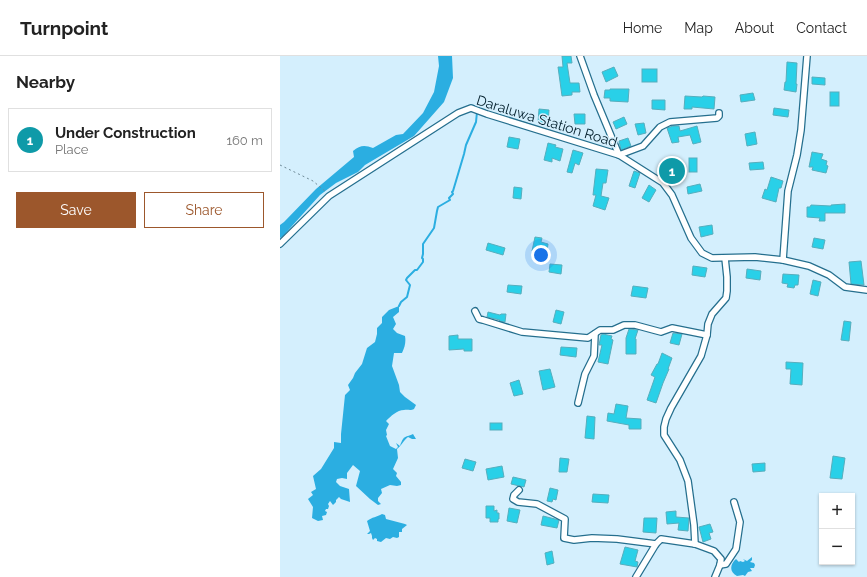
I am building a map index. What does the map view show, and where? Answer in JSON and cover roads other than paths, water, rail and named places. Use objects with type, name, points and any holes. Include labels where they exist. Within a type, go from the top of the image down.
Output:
[{"type":"street","points":[[580,56],[594,95],[619,155],[643,146],[660,127],[670,122],[717,118],[719,113]]},
{"type":"street","points":[[783,260],[788,191],[797,156],[801,130],[807,56]]},
{"type":"street","name":"Daraluwa Station Road","points":[[280,244],[329,196],[458,113],[471,108],[619,155],[663,183],[672,195],[691,238],[702,253],[712,258],[755,257],[783,260],[809,266],[829,275],[845,287],[867,290]]},
{"type":"street","points":[[695,544],[688,481],[680,460],[664,435],[664,427],[671,408],[701,356],[707,335],[708,324],[712,314],[726,298],[727,277],[725,258]]},
{"type":"street","points":[[475,311],[479,318],[483,320],[522,332],[588,338],[600,330],[613,330],[624,325],[635,325],[661,332],[672,328],[707,335]]},
{"type":"street","points":[[578,403],[585,374],[594,356],[595,334]]},
{"type":"street","points":[[519,490],[513,498],[518,502],[537,504],[565,519],[564,538],[574,540],[592,538],[617,539],[656,544]]},
{"type":"street","points":[[720,565],[726,564],[736,550],[740,522],[734,502]]},
{"type":"street","points":[[636,577],[656,544],[661,539],[695,544],[714,551],[721,559],[715,577]]},
{"type":"water","points":[[438,56],[452,56],[453,78],[444,102],[414,136],[365,165],[358,172],[336,183],[320,195],[280,238],[280,225],[316,189],[354,157],[353,151],[363,146],[373,148],[396,135],[403,134],[423,113],[434,92],[439,66]]},
{"type":"water","points":[[399,306],[399,312],[393,317],[396,324],[393,329],[397,333],[405,336],[405,347],[402,353],[394,353],[392,366],[400,392],[416,405],[413,410],[401,410],[392,415],[386,421],[389,424],[386,430],[386,436],[390,446],[396,449],[398,447],[396,443],[400,446],[397,449],[398,458],[393,469],[397,473],[396,476],[401,482],[401,485],[390,485],[381,489],[382,493],[378,498],[378,501],[381,504],[378,505],[356,486],[360,471],[353,465],[347,473],[347,479],[337,479],[336,482],[340,486],[349,489],[350,502],[339,497],[333,505],[330,501],[328,504],[328,509],[325,511],[327,512],[326,515],[322,516],[323,520],[318,521],[312,518],[313,507],[308,499],[313,495],[311,492],[316,489],[313,476],[321,469],[334,448],[334,442],[341,443],[345,395],[350,390],[348,385],[362,364],[367,348],[375,342],[377,328],[382,323],[382,317],[389,310]]},
{"type":"water","points":[[413,434],[416,439],[408,437],[400,446],[405,437]]},
{"type":"water","points":[[382,514],[385,515],[386,519],[407,525],[402,529],[402,532],[399,532],[399,537],[393,537],[390,539],[386,538],[381,542],[377,541],[375,538],[373,540],[371,533],[367,534],[370,531],[367,521]]},
{"type":"water","points":[[752,557],[750,562],[754,563],[755,565],[754,568],[750,568],[752,571],[748,572],[745,576],[737,576],[734,574],[731,568],[736,559],[739,562],[743,562],[745,561],[743,559],[747,561]]},
{"type":"waterway","points":[[399,306],[407,297],[410,285],[406,280],[407,278],[415,270],[417,270],[423,262],[423,244],[434,228],[438,207],[450,200],[449,198],[453,194],[452,192],[466,145],[476,122],[477,112]]},
{"type":"place","name":"Under Construction","points":[[672,171]]}]
